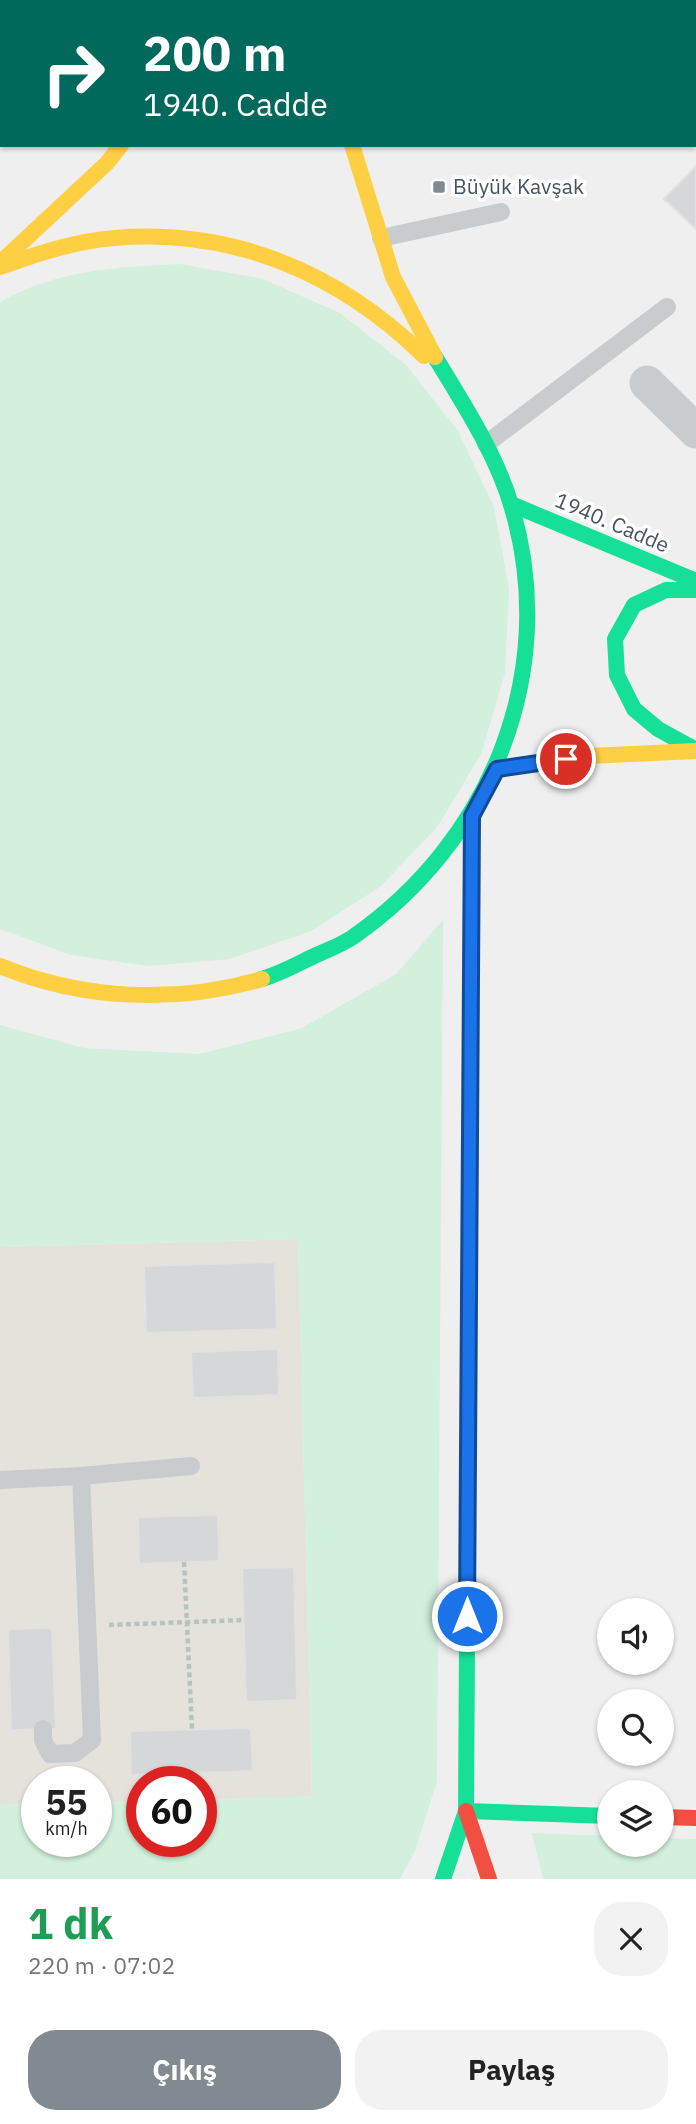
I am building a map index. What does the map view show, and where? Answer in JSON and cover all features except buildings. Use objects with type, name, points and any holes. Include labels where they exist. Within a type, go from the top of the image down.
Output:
[{"type":"main road","points":[[0,265],[107,163],[119,147]]},
{"type":"main road","points":[[0,966],[15,974],[99,994],[187,995],[272,976],[350,938],[418,884],[472,816],[497,769],[523,682],[528,593],[512,504],[475,422],[451,386],[400,293],[353,147]]},
{"type":"main road","points":[[0,265],[52,249],[115,238],[179,238],[242,248],[302,269],[358,300],[408,339],[451,386]]},
{"type":"main road","name":"1940. Cadde","points":[[512,504],[696,581]]},
{"type":"main road","points":[[696,590],[666,590],[634,605],[615,639],[617,675],[634,709],[658,729],[696,750]]},
{"type":"main road","points":[[497,769],[589,756],[696,750]]},
{"type":"main road","points":[[443,1879],[466,1811],[472,816]]},
{"type":"main road","points":[[466,1811],[597,1816]]},
{"type":"main road","points":[[466,1811],[489,1879]]},
{"type":"main road","points":[[674,1817],[696,1818]]},
{"type":"street","points":[[647,383],[696,431]]},
{"type":"lane","points":[[381,238],[501,212]]},
{"type":"lane","points":[[486,444],[667,307]]},
{"type":"lane","points":[[0,1480],[191,1466]]},
{"type":"lane","points":[[43,1729],[43,1740],[50,1754],[75,1753],[92,1740],[81,1476]]},
{"type":"path","points":[[184,1562],[192,1729]]},
{"type":"path","points":[[87,1625],[243,1620]]},
{"type":"shaded area","points":[[298,1239],[312,1797],[217,1800],[217,1766],[126,1766],[126,1802],[112,1803],[112,1766],[21,1766],[21,1804],[0,1805],[0,1247]]},
{"type":"green space","points":[[180,264],[263,279],[340,313],[406,365],[458,431],[494,507],[509,589],[505,673],[481,754],[438,826],[380,887],[309,932],[229,959],[149,966],[71,955],[0,929],[0,302],[43,283],[87,272]]},
{"type":"green space","points":[[443,920],[437,1781],[415,1851],[400,1879],[0,1879],[0,1805],[21,1804],[21,1857],[112,1857],[112,1803],[126,1802],[126,1857],[217,1857],[217,1799],[312,1796],[298,1239],[0,1247],[0,1025],[84,1048],[198,1054],[302,1028],[396,974]]},
{"type":"green space","points":[[532,1833],[597,1836],[597,1857],[674,1857],[674,1838],[696,1839],[696,1879],[543,1879]]},
{"type":"traffic: fast","points":[[262,979],[353,937],[401,898],[443,853],[477,802],[502,748],[519,690],[527,631],[525,570],[512,508],[489,450],[435,357]]},
{"type":"traffic: fast","points":[[511,504],[696,581]]},
{"type":"traffic: fast","points":[[696,590],[666,590],[634,605],[615,639],[617,675],[634,709],[658,729],[696,750]]},
{"type":"traffic: fast","points":[[443,1879],[466,1811],[471,967]]},
{"type":"traffic: fast","points":[[466,1811],[597,1816]]},
{"type":"traffic: slow","points":[[2,261],[107,163],[119,147]]},
{"type":"traffic: slow","points":[[353,147],[393,277],[435,357]]},
{"type":"traffic: slow","points":[[0,267],[71,245],[114,238],[158,237],[201,241],[242,249],[282,262],[357,301],[424,356]]},
{"type":"traffic: slow","points":[[497,769],[589,756],[696,751]]},
{"type":"traffic: slow","points":[[471,967],[472,816]]},
{"type":"traffic: slow","points":[[0,966],[64,986],[130,995],[196,992],[262,979]]},
{"type":"traffic: jam","points":[[466,1811],[489,1879]]},
{"type":"traffic: jam","points":[[674,1817],[696,1818]]},
{"type":"place","name":"Büyük Kavşak","points":[[439,187]]},
{"type":"route","points":[[467,1616],[472,816],[497,769],[566,759]]}]
